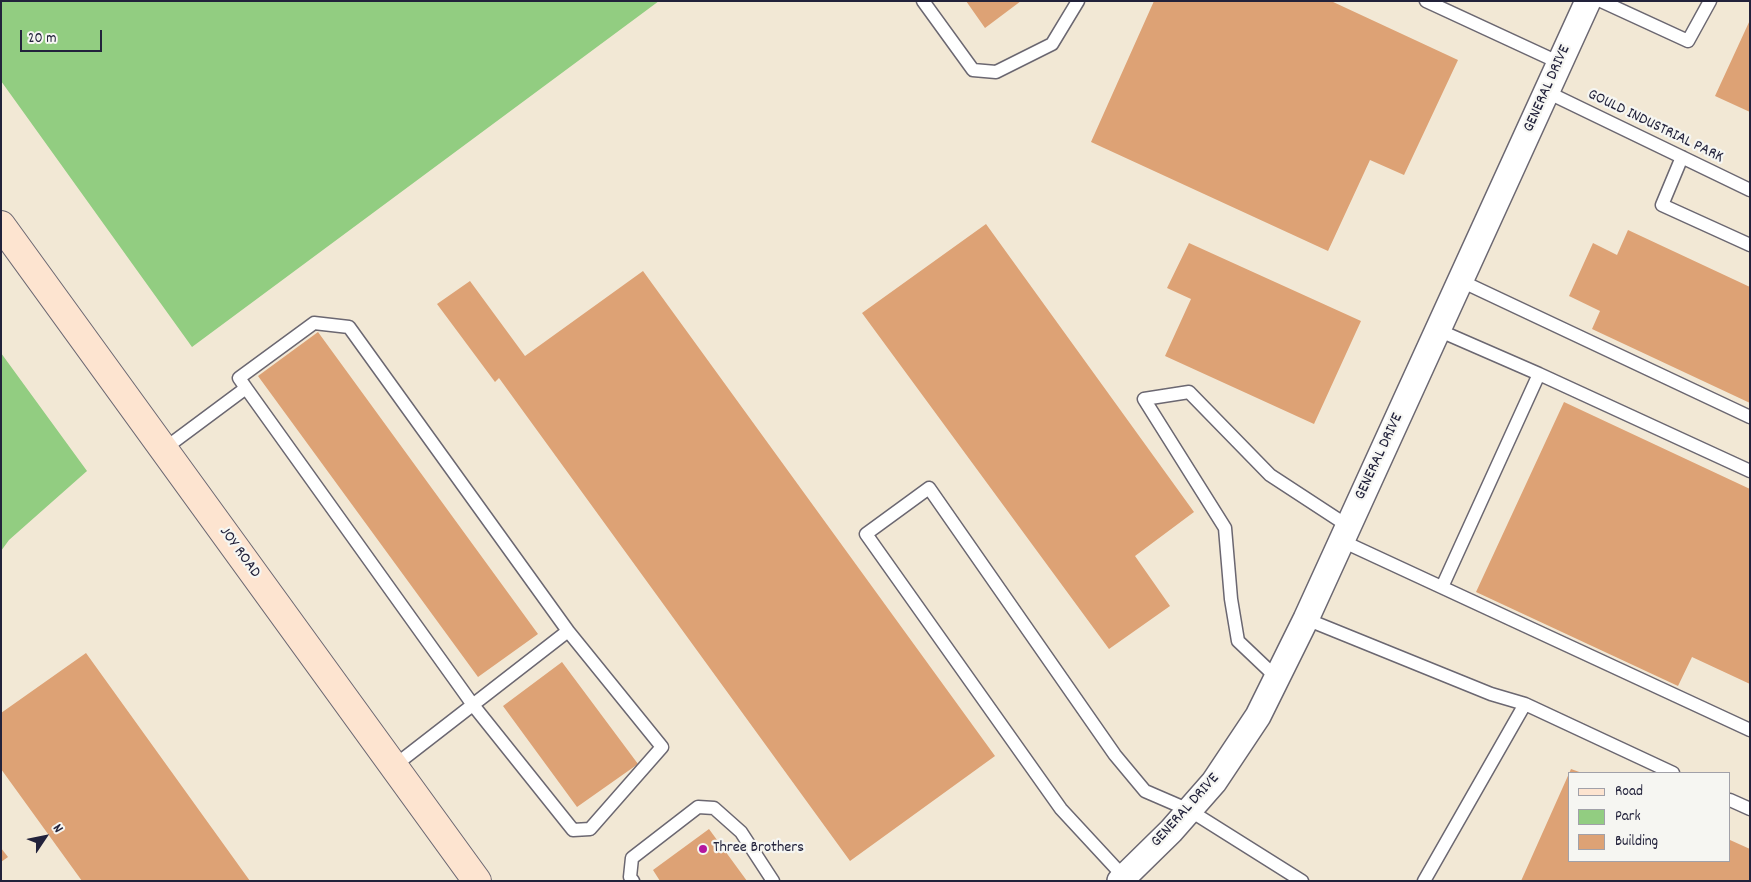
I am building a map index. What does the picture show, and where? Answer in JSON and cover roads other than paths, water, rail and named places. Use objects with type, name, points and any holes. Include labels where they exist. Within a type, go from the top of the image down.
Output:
[{"type":"street","name":"GENERAL DRIVE","points":[[1122,879],[1214,782],[1238,750],[1277,678],[1306,619],[1589,2]]},
{"type":"street","name":"JOY ROAD","points":[[1,225],[477,881]]},
{"type":"lane","points":[[923,1],[973,70],[996,72],[1052,44],[1078,1]]},
{"type":"lane","points":[[1426,1],[1560,63]]},
{"type":"lane","points":[[1589,2],[1688,41],[1710,1]]},
{"type":"lane","name":"GOULD INDUSTRIAL PARK","points":[[1547,92],[1750,190]]},
{"type":"lane","points":[[1682,158],[1662,205],[1750,245]]},
{"type":"lane","points":[[1461,281],[1750,417]]},
{"type":"lane","points":[[314,323],[350,327],[568,631],[662,747],[590,829],[573,830],[473,705],[239,378],[314,323]]},
{"type":"lane","points":[[1438,330],[1540,374],[1750,471]]},
{"type":"lane","points":[[1442,587],[1540,374]]},
{"type":"lane","points":[[164,449],[246,388]]},
{"type":"lane","points":[[1277,678],[1238,641],[1231,599],[1224,528],[1144,399],[1189,392],[1270,475],[1345,533],[1442,587],[1750,730]]},
{"type":"lane","points":[[1122,879],[1060,809],[866,534],[929,488],[1116,755],[1145,791],[1189,810],[1302,881]]},
{"type":"lane","points":[[1306,619],[1491,694],[1524,704],[1671,772]]},
{"type":"lane","points":[[394,766],[568,631]]},
{"type":"lane","points":[[1424,881],[1524,704]]},
{"type":"lane","points":[[1731,800],[1750,809]]},
{"type":"lane","points":[[633,881],[630,877],[632,858],[698,807],[714,808],[741,832],[772,881]]},
{"type":"place","name":"Three Brothers","points":[[703,849]]}]
